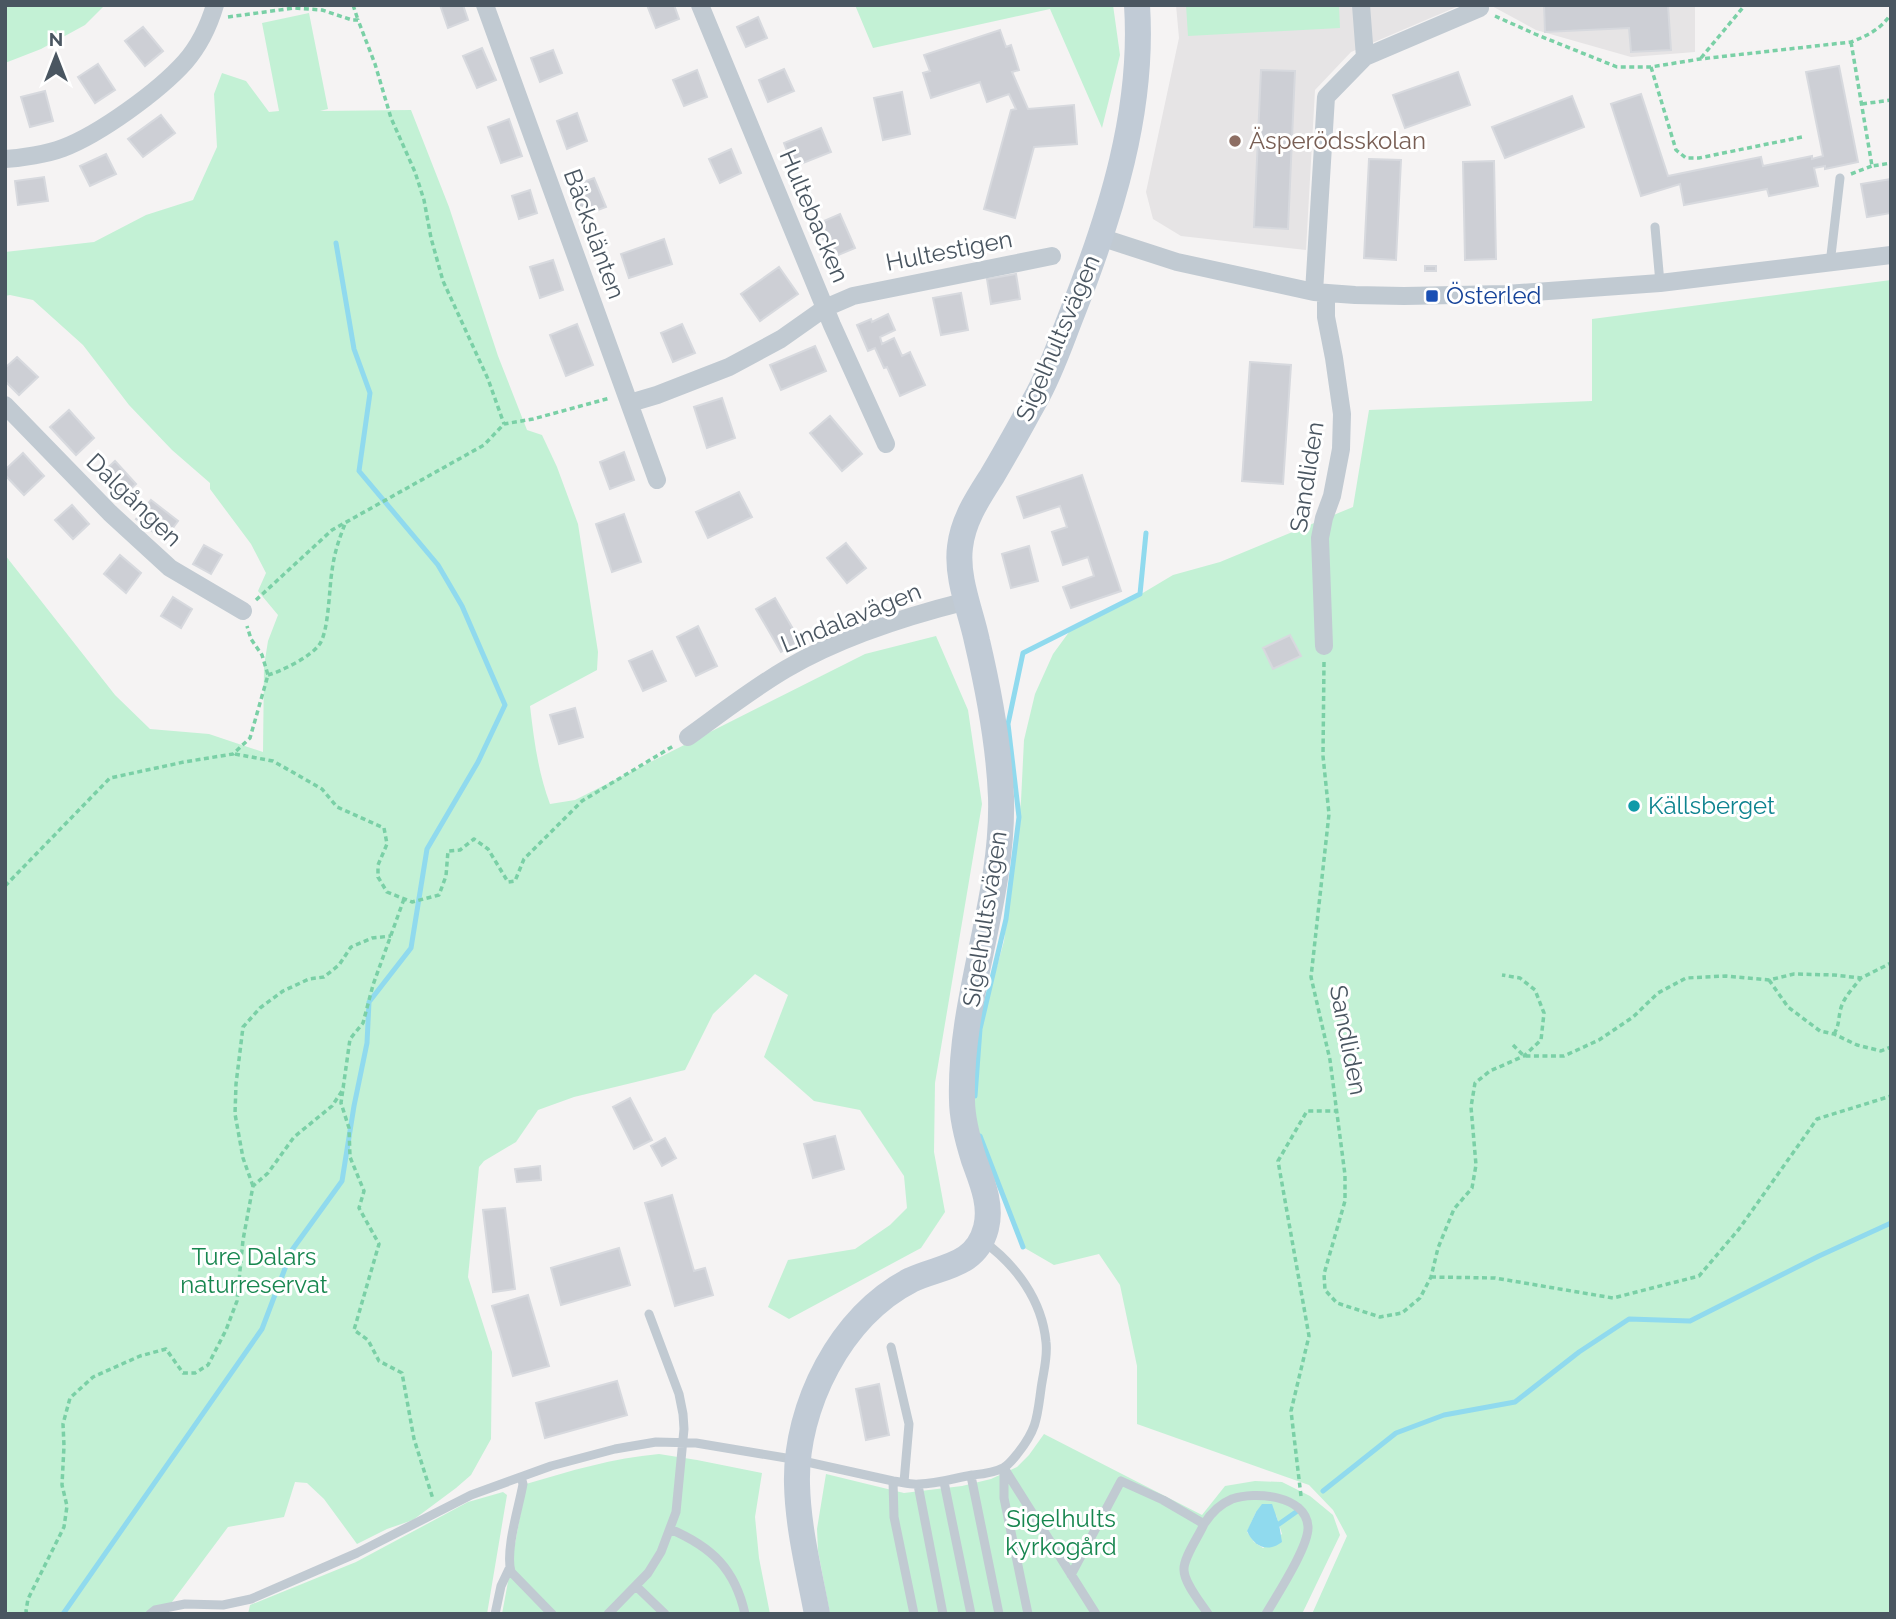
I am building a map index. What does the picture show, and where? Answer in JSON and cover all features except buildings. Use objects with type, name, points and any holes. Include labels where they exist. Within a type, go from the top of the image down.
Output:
[{"type":"street","name":"Bäckslänten","points":[[485,5],[657,481]]},
{"type":"street","name":"Hultebacken","points":[[700,5],[825,308],[886,444]]},
{"type":"street","name":"Sigelhultsvägen","points":[[981,1240],[986,1231],[988,1207],[961,1106],[966,1032],[995,878],[1001,797],[989,691],[959,559],[963,531],[971,509],[1038,396],[1100,237],[1116,183],[1137,81],[1137,5]]},
{"type":"street","points":[[1361,5],[1365,57],[1480,8]]},
{"type":"street","points":[[5,159],[62,148],[102,128],[152,92],[185,61],[219,11]]},
{"type":"street","name":"Sandliden","points":[[1324,646],[1320,538],[1341,449],[1342,414],[1320,292],[1326,97],[1365,57]]},
{"type":"street","points":[[1100,237],[1177,262],[1320,292],[1405,296],[1506,294],[1660,283],[1891,255]]},
{"type":"street","name":"Hultestigen","points":[[628,398],[657,395],[729,367],[780,339],[825,308],[853,296],[1052,256]]},
{"type":"street","name":"Dalgången","points":[[5,405],[110,513],[170,568],[243,611]]},
{"type":"street","name":"Lindalavägen","points":[[688,737],[744,696],[788,668],[818,653],[881,626],[967,601]]},
{"type":"street","points":[[817,1614],[799,1516],[797,1479],[798,1460],[819,1381],[838,1348],[860,1319],[879,1300],[919,1277],[963,1261],[981,1240]]},
{"type":"lane","points":[[1830,264],[1840,178]]},
{"type":"lane","points":[[1655,227],[1660,283]]},
{"type":"lane","points":[[150,1614],[155,1610],[185,1604],[223,1605],[251,1599],[357,1553],[471,1495],[551,1466],[615,1449],[656,1442],[682,1442],[798,1460],[918,1485],[1004,1468],[1031,1436],[1039,1410],[1046,1364],[1046,1341],[1034,1297],[1013,1267],[981,1240]]},
{"type":"lane","points":[[608,1614],[648,1573],[661,1552],[676,1512],[683,1414],[679,1394],[649,1314]]},
{"type":"lane","points":[[891,1346],[909,1424],[904,1482]]},
{"type":"lane","points":[[1004,1468],[1096,1614]]},
{"type":"lane","points":[[1004,1468],[1004,1498],[1028,1614]]},
{"type":"lane","points":[[971,1476],[999,1614]]},
{"type":"lane","points":[[521,1477],[523,1484],[510,1549],[511,1572],[552,1614]]},
{"type":"lane","points":[[893,1481],[894,1517],[914,1614]]},
{"type":"lane","points":[[1071,1575],[1121,1481],[1163,1500],[1204,1524]]},
{"type":"lane","points":[[944,1482],[971,1614]]},
{"type":"lane","points":[[918,1485],[943,1614]]},
{"type":"lane","points":[[1208,1614],[1186,1580],[1183,1569],[1186,1558],[1204,1524],[1218,1507],[1230,1500],[1266,1496],[1298,1505],[1304,1512],[1308,1528],[1304,1543],[1266,1614]]},
{"type":"lane","points":[[670,1529],[706,1548],[721,1563],[732,1576],[745,1614]]},
{"type":"lane","points":[[495,1614],[500,1586],[510,1567]]},
{"type":"lane","points":[[636,1586],[665,1614]]},
{"type":"path","points":[[353,5],[391,118],[415,172],[443,281],[488,379],[504,424]]},
{"type":"path","points":[[1700,59],[1745,5]]},
{"type":"path","points":[[219,11],[294,6],[359,20]]},
{"type":"path","points":[[1480,8],[1535,34],[1617,67],[1651,67],[1850,42],[1871,34],[1891,13]]},
{"type":"path","points":[[1850,42],[1872,166]]},
{"type":"path","points":[[1651,67],[1676,150],[1686,158],[1699,158],[1802,137]]},
{"type":"path","points":[[1861,104],[1891,100]]},
{"type":"path","points":[[1840,178],[1872,166],[1891,163]]},
{"type":"path","points":[[233,754],[250,738],[268,675],[262,655],[251,639],[243,611],[332,530],[484,445],[504,424],[628,398]]},
{"type":"path","points":[[268,675],[287,667],[320,644],[326,625],[336,545],[346,522]]},
{"type":"path","name":"Sandliden","points":[[1324,646],[1323,756],[1329,814],[1311,977],[1330,1060],[1345,1175],[1345,1201],[1324,1274],[1325,1290],[1337,1303],[1380,1317],[1402,1313],[1420,1298],[1431,1277],[1438,1248],[1454,1209],[1472,1188],[1476,1165],[1471,1107],[1475,1083],[1490,1071],[1524,1056]]},
{"type":"path","points":[[5,886],[110,778],[233,754],[273,761],[322,789],[337,807],[384,828],[387,844],[378,864],[378,877],[387,892],[412,902],[439,895],[446,876],[448,851],[460,850],[474,839],[488,849],[508,882],[516,881],[524,859],[582,801],[688,737]]},
{"type":"path","points":[[404,899],[373,985],[363,1023],[350,1039],[341,1103],[349,1128],[350,1157],[364,1191],[359,1208],[379,1244],[354,1330],[368,1340],[379,1361],[402,1373],[414,1439],[437,1511]]},
{"type":"path","points":[[27,1614],[29,1600],[64,1527],[67,1506],[62,1485],[63,1424],[70,1398],[93,1377],[140,1356],[166,1349],[183,1373],[195,1373],[208,1365],[237,1301],[243,1240],[253,1186],[243,1158],[235,1114],[243,1027],[260,1008],[283,991],[309,979],[324,977],[339,965],[351,947],[372,938],[391,936]]},
{"type":"path","points":[[1834,1034],[1846,997],[1861,978],[1891,963]]},
{"type":"path","points":[[1514,1045],[1524,1056],[1564,1056],[1599,1040],[1633,1017],[1658,993],[1686,978],[1726,976],[1769,980],[1794,974],[1861,978]]},
{"type":"path","points":[[1502,975],[1520,978],[1535,990],[1544,1013],[1541,1040],[1524,1056]]},
{"type":"path","points":[[1769,980],[1788,1007],[1820,1031],[1881,1051],[1891,1047]]},
{"type":"path","points":[[253,1186],[268,1173],[300,1132],[332,1106],[344,1088]]},
{"type":"path","points":[[1431,1277],[1495,1278],[1613,1298],[1699,1276],[1739,1229],[1817,1119],[1891,1096]]},
{"type":"path","points":[[1298,1505],[1301,1498],[1291,1412],[1308,1336],[1279,1161],[1307,1111],[1337,1111]]},
{"type":"shaded area","name":"Äsperödsskolan","points":[[1176,5],[1461,5],[1351,52],[1315,90],[1306,250],[1181,236],[1153,219],[1146,192],[1179,38]]},
{"type":"shaded area","points":[[1490,5],[1695,5],[1695,52],[1631,57],[1536,30]]},
{"type":"green space","points":[[5,5],[105,5],[85,25],[41,49],[5,63]]},
{"type":"green space","points":[[855,5],[1113,5],[1120,55],[1102,128],[1050,9],[873,48]]},
{"type":"green space","points":[[1186,5],[1339,5],[1340,28],[1188,36]]},
{"type":"green space","name":"Ture Dalars naturreservat","points":[[309,13],[328,109],[320,111],[411,110],[449,207],[498,356],[527,430],[542,435],[578,524],[598,652],[597,670],[530,706],[539,768],[550,804],[575,800],[865,654],[936,636],[968,710],[982,804],[935,1083],[934,1152],[945,1212],[921,1248],[789,1319],[768,1307],[788,1260],[855,1249],[890,1225],[907,1208],[904,1176],[860,1110],[814,1101],[764,1057],[788,995],[755,974],[713,1014],[685,1070],[574,1097],[538,1110],[516,1142],[484,1161],[479,1167],[468,1277],[492,1352],[491,1439],[471,1475],[456,1488],[413,1520],[357,1544],[324,1499],[307,1483],[295,1482],[284,1517],[228,1527],[163,1614],[5,1614],[5,555],[115,695],[150,729],[209,734],[263,752],[264,666],[268,641],[278,615],[258,591],[266,573],[251,544],[210,489],[210,483],[172,450],[129,405],[83,345],[33,300],[5,296],[5,252],[94,242],[146,215],[193,200],[217,147],[214,94],[222,73],[246,81],[269,112],[279,111],[262,23]]},
{"type":"green space","points":[[1891,280],[1891,1614],[1312,1614],[1347,1536],[1333,1510],[1309,1485],[1137,1424],[1137,1366],[1120,1285],[1099,1254],[1054,1265],[1023,1247],[979,1141],[969,1105],[973,1053],[1004,941],[1021,801],[1024,740],[1035,694],[1053,654],[1072,628],[1121,606],[1173,575],[1220,562],[1353,507],[1369,410],[1592,401],[1592,319]]},
{"type":"green space","name":"Sigelhults kyrkogård","points":[[1044,1434],[1202,1515],[1225,1486],[1255,1481],[1282,1482],[1310,1496],[1333,1515],[1340,1535],[1302,1614],[830,1614],[818,1551],[817,1529],[826,1474],[904,1493],[962,1486],[991,1479],[1017,1467]],"holes":[[[1256,1512],[1276,1515],[1282,1534],[1263,1548],[1254,1542],[1247,1532]]]},
{"type":"green space","points":[[659,1454],[762,1473],[755,1517],[759,1558],[770,1614],[502,1614],[526,1484],[608,1462]]},
{"type":"green space","points":[[503,1492],[507,1495],[487,1614],[248,1614],[250,1605],[356,1562],[468,1502]]},
{"type":"water","points":[[1262,1504],[1272,1504],[1282,1542],[1267,1548],[1253,1541],[1247,1531]]},
{"type":"waterway","points":[[63,1614],[262,1329],[292,1250],[342,1181],[367,1043],[369,1002],[411,948],[427,849],[478,762],[505,705],[462,606],[438,565],[359,471],[370,393],[354,349],[336,243]]},
{"type":"waterway","points":[[975,1096],[980,1029],[1006,919],[1019,817],[1008,724],[1023,653],[1140,594],[1146,533]]},
{"type":"waterway","points":[[980,1136],[1023,1247]]},
{"type":"waterway","points":[[1323,1491],[1396,1433],[1444,1415],[1515,1402],[1579,1352],[1629,1319],[1690,1321],[1891,1223]]},
{"type":"waterway","points":[[1279,1524],[1296,1512]]},
{"type":"place","name":"Äsperödsskolan","points":[[1235,141]]},
{"type":"place","name":"Österled","points":[[1432,296]]},
{"type":"place","name":"Källsberget","points":[[1634,806]]}]
